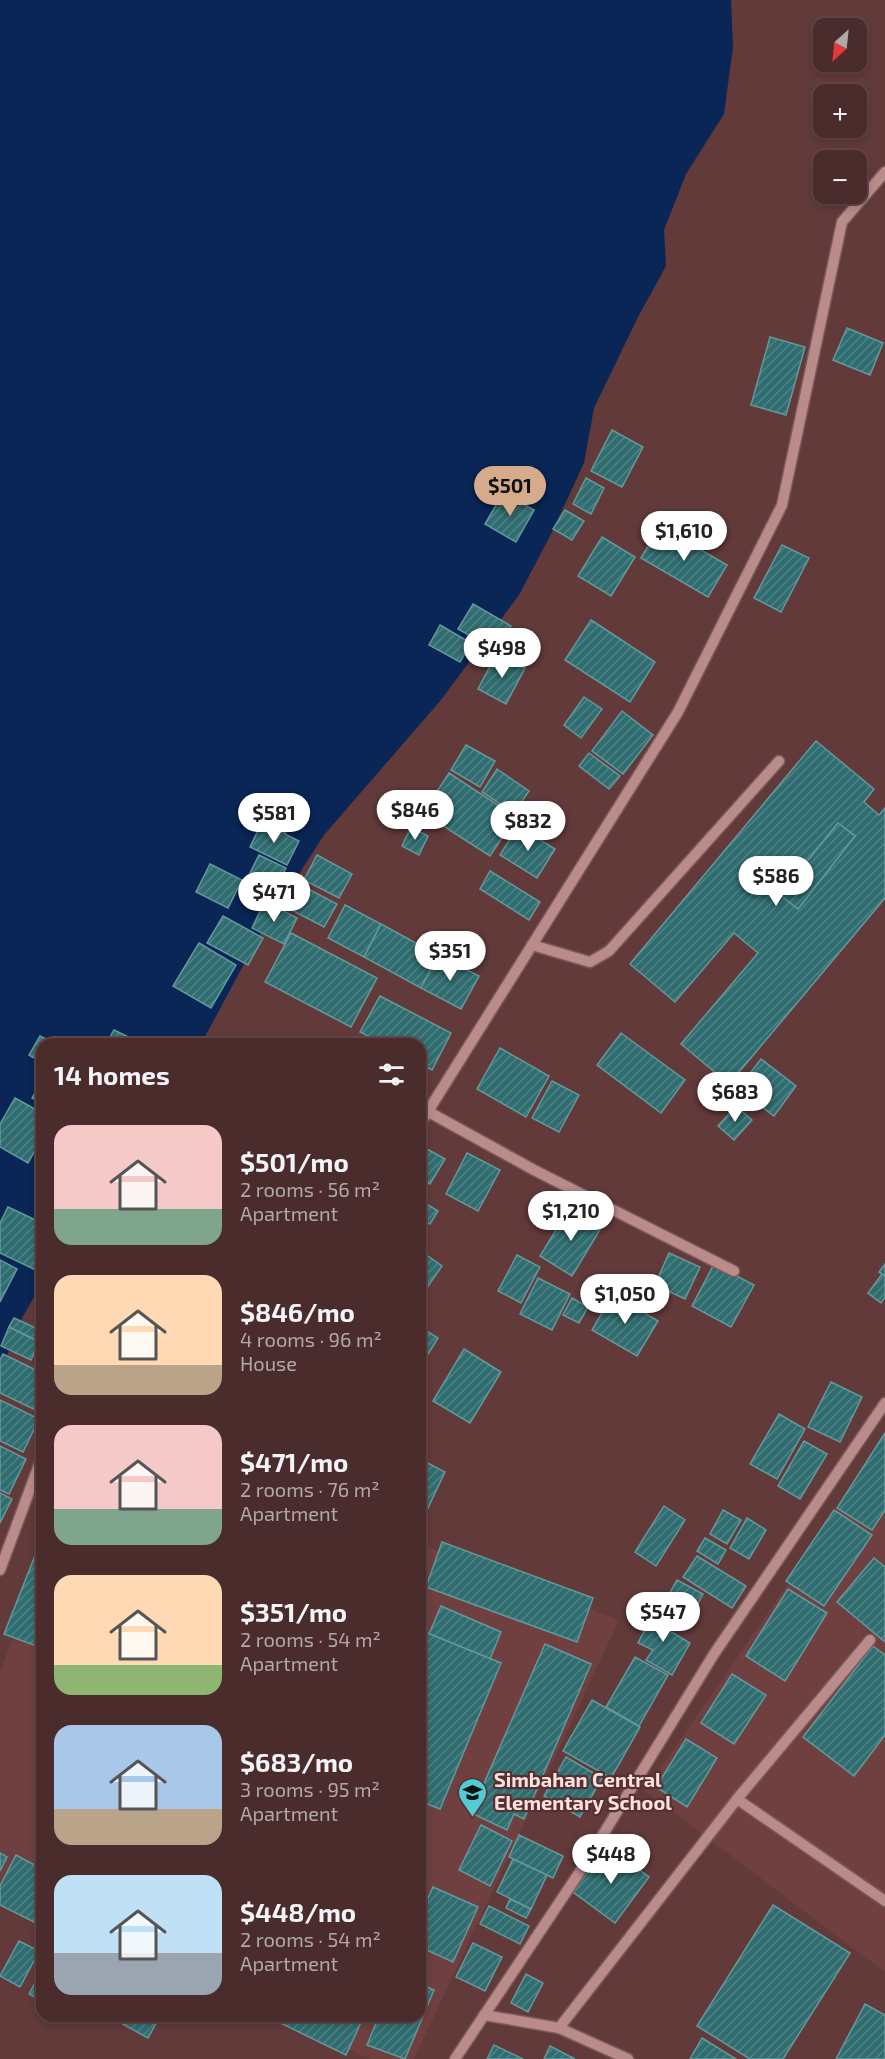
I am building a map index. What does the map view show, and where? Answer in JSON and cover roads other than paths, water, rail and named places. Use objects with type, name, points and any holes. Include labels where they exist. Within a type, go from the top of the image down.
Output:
[{"type":"street","points":[[734,1271],[534,1170],[427,1112],[678,712],[782,505],[842,222],[885,172]]},
{"type":"street","points":[[532,945],[590,962],[609,951],[778,761]]},
{"type":"street","points":[[455,2059],[583,1867],[714,1653],[885,1403]]},
{"type":"street","points":[[0,1570],[36,1473]]},
{"type":"street","points":[[559,2028],[737,1799],[870,1640]]},
{"type":"street","points":[[737,1799],[885,1901]]},
{"type":"street","points":[[484,2015],[559,2028],[628,2059]]},
{"type":"water","points":[[0,0],[731,0],[733,47],[724,114],[686,174],[664,230],[666,266],[638,317],[594,408],[584,463],[519,595],[441,700],[324,835],[259,936],[204,1038],[36,1038],[36,1294],[17,1327],[0,1376]]},
{"type":"place","name":"Simbahan Central Elementary School","points":[[473,1818]]}]
